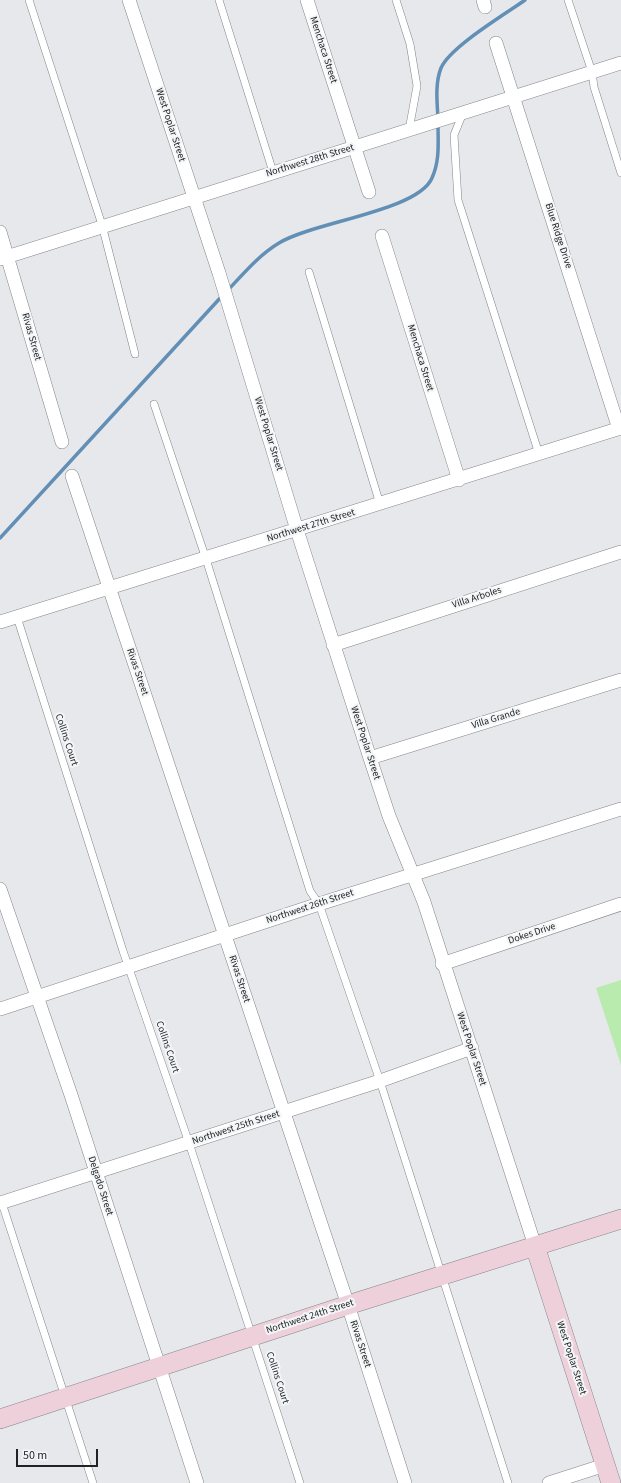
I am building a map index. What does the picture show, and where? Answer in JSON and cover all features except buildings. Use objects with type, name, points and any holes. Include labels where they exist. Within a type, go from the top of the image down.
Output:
[{"type":"main road","name":"Northwest 24th Street","points":[[0,1419],[348,1305],[621,1218]]},
{"type":"main road","name":"West Poplar Street","points":[[535,1246],[611,1483]]},
{"type":"street","name":"West Poplar Street","points":[[129,0],[219,273],[333,645],[389,816],[424,902],[442,964],[472,1048],[535,1246]]},
{"type":"street","name":"Menchaca Street","points":[[307,0],[369,192]]},
{"type":"street","name":"Blue Ridge Drive","points":[[496,43],[620,429]]},
{"type":"street","name":"Northwest 28th Street","points":[[4,257],[621,63]]},
{"type":"street","name":"Rivas Street","points":[[0,232],[4,257],[62,442]]},
{"type":"street","name":"Menchaca Street","points":[[382,236],[458,480]]},
{"type":"street","name":"Northwest 27th Street","points":[[0,622],[620,429]]},
{"type":"street","name":"Rivas Street","points":[[72,476],[225,935],[282,1112],[348,1305],[405,1483]]},
{"type":"street","name":"Villa Arboles","points":[[333,645],[621,552]]},
{"type":"street","name":"Villa Grande","points":[[370,758],[621,680]]},
{"type":"street","name":"Northwest 26th Street","points":[[0,1009],[129,965],[621,809]]},
{"type":"street","name":"Delgado Street","points":[[0,889],[35,996],[71,1095],[197,1483]]},
{"type":"street","name":"Dokes Drive","points":[[442,964],[621,904]]},
{"type":"street","name":"Northwest 25th Street","points":[[0,1201],[189,1143],[380,1081],[472,1048]]},
{"type":"street","points":[[549,1483],[605,1465]]},
{"type":"lane","points":[[29,0],[102,225],[135,354]]},
{"type":"lane","points":[[219,0],[273,172]]},
{"type":"lane","points":[[396,0],[410,44],[417,86],[409,130]]},
{"type":"lane","points":[[568,0],[592,72],[594,88],[621,173]]},
{"type":"lane","points":[[458,114],[454,136],[458,200],[539,454]]},
{"type":"lane","points":[[309,272],[380,504]]},
{"type":"lane","points":[[154,404],[206,559],[310,891],[319,904],[380,1081],[508,1483]]},
{"type":"lane","name":"Collins Court","points":[[17,617],[123,951],[189,1143],[300,1483]]},
{"type":"lane","points":[[0,1201],[94,1483]]},
{"type":"green space","points":[[621,980],[621,1065],[596,988]]},
{"type":"waterway","points":[[438,118],[438,80],[441,68],[446,60],[466,41],[525,0]]},
{"type":"waterway","points":[[228,290],[258,259],[279,243],[315,229],[386,208],[407,199],[423,189],[432,178],[435,171],[438,151],[438,124]]},
{"type":"waterway","points":[[0,538],[222,296]]}]
